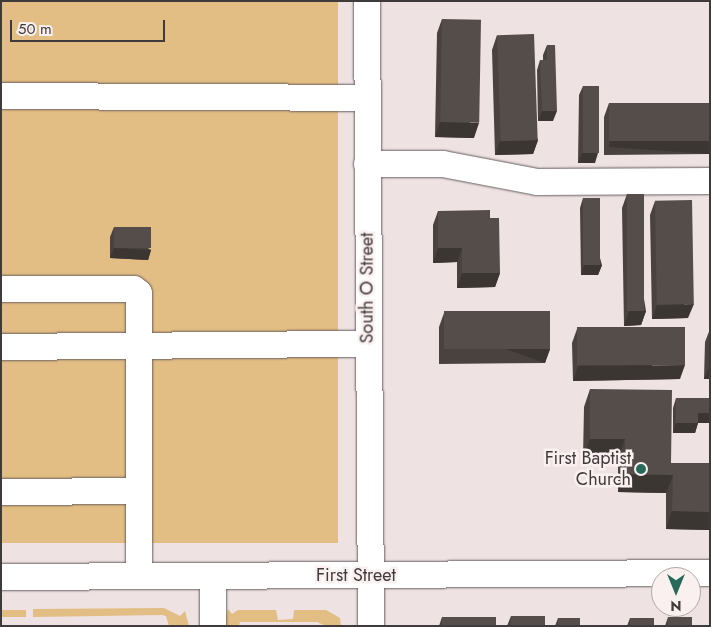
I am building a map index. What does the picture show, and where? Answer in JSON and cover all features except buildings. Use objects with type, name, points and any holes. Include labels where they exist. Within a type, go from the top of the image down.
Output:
[{"type":"street","name":"South O Street","points":[[367,1],[368,575],[371,626]]},
{"type":"street","points":[[1,96],[367,98]]},
{"type":"street","points":[[367,164],[443,164],[537,182],[710,181]]},
{"type":"street","points":[[1,289],[134,289],[139,293],[139,576]]},
{"type":"street","points":[[1,347],[367,344]]},
{"type":"street","points":[[1,492],[139,491]]},
{"type":"street","name":"First Street","points":[[1,577],[710,573]]},
{"type":"street","points":[[213,576],[213,626]]},
{"type":"shaded area","points":[[1,1],[338,1],[338,543],[1,543]]},
{"type":"shaded area","points":[[164,608],[180,616],[185,611],[189,626],[169,626],[166,616],[162,615],[33,617],[33,609]]},
{"type":"shaded area","points":[[228,609],[232,614],[238,610],[276,610],[278,620],[293,619],[294,610],[326,610],[340,618],[341,626],[326,626],[317,622],[240,622],[239,626],[223,626]]},
{"type":"shaded area","points":[[1,610],[26,610],[26,617],[1,617]]},
{"type":"place","name":"First Baptist Church","points":[[641,469]]}]
